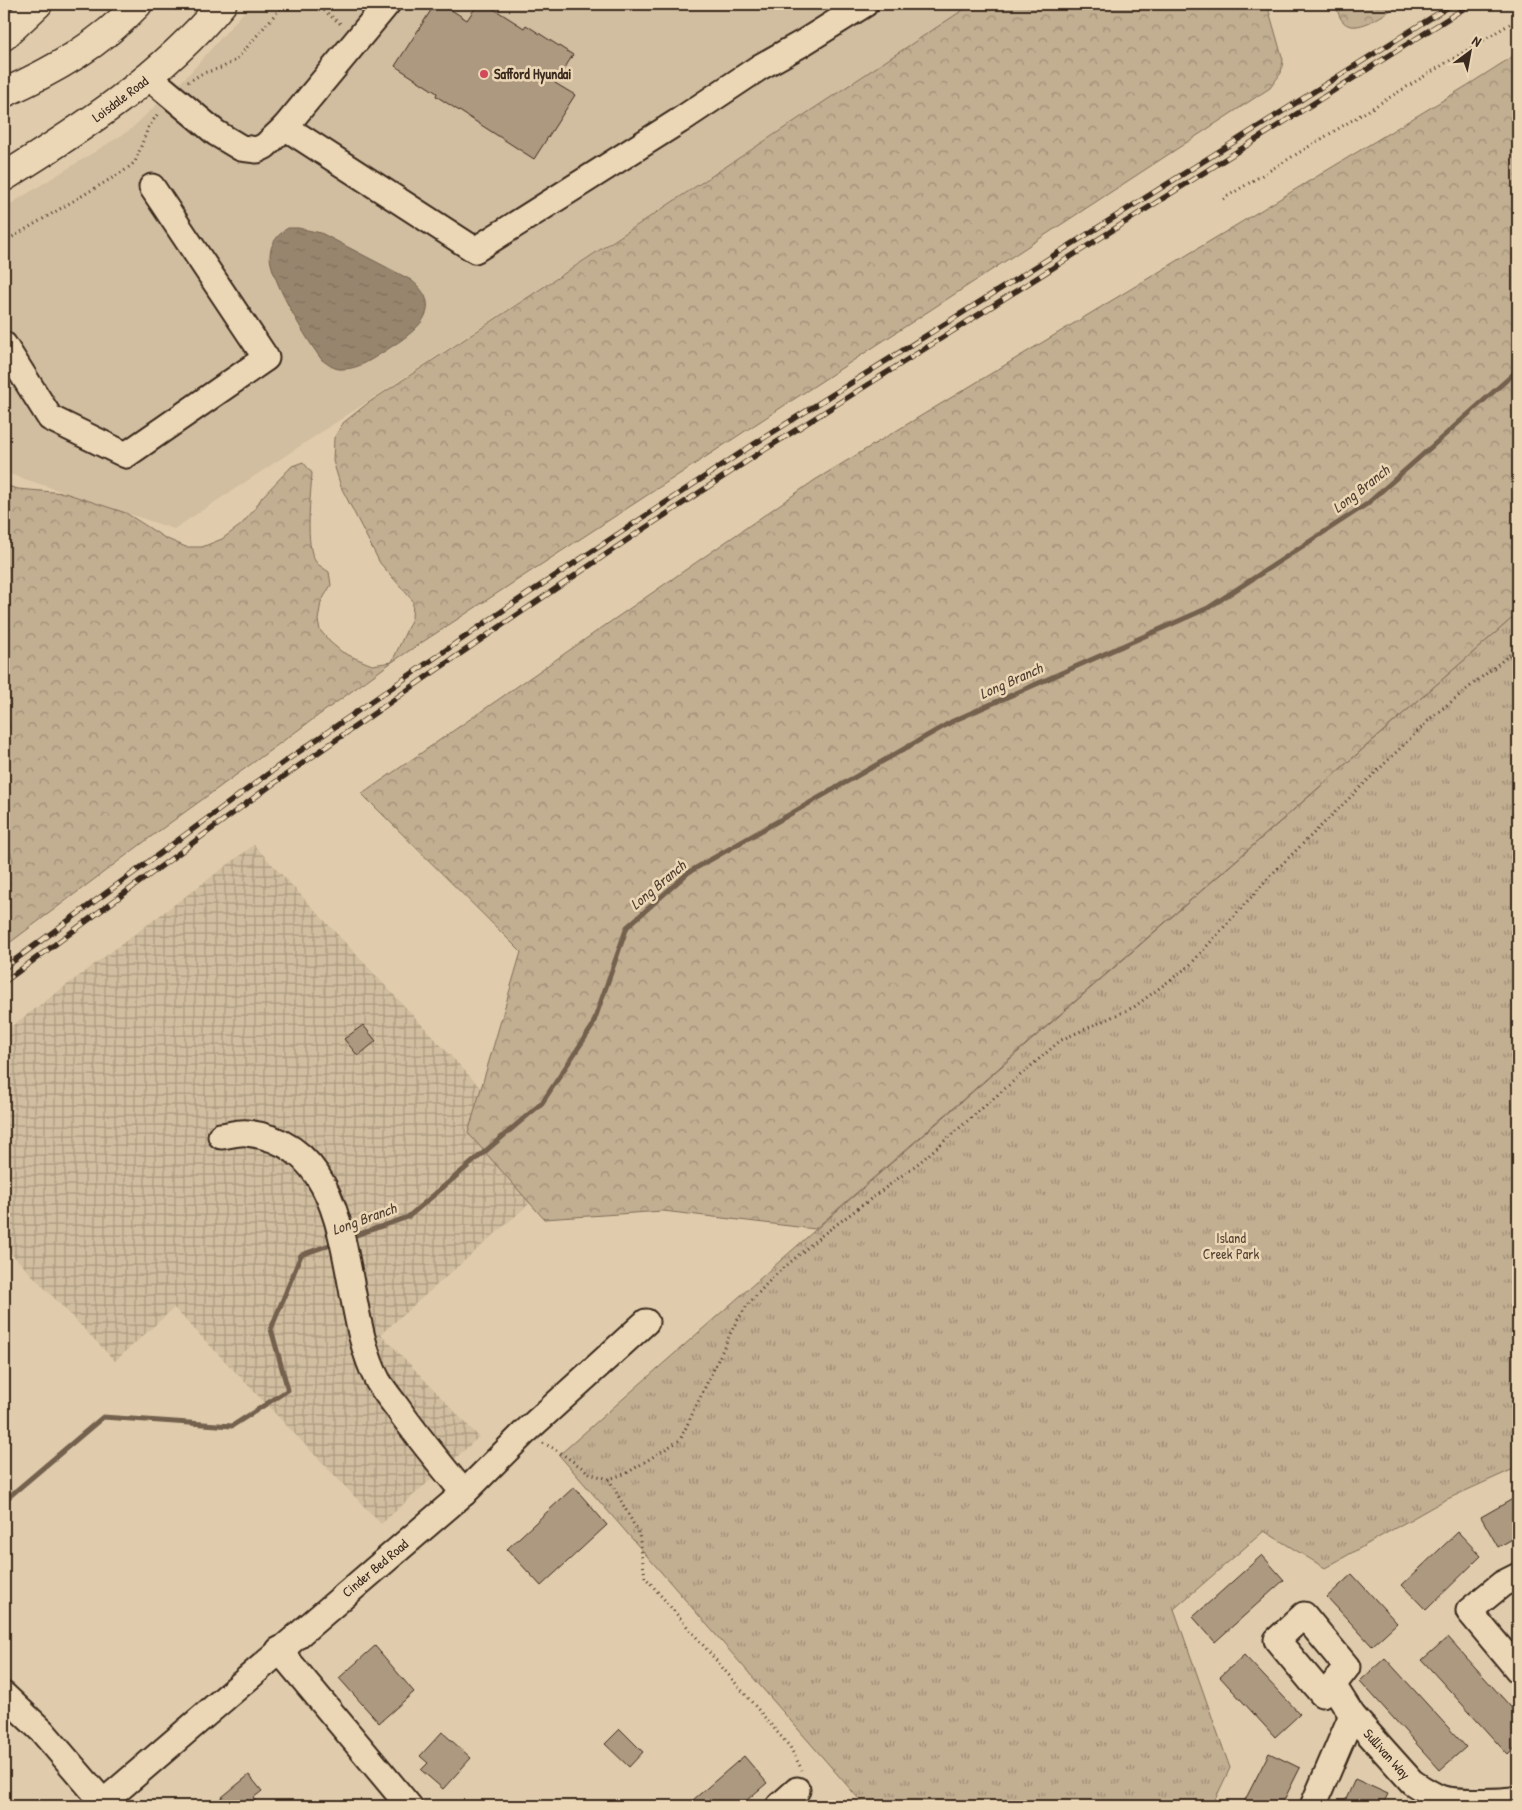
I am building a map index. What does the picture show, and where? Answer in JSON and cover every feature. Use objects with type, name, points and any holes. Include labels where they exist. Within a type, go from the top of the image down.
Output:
[{"type":"main road","points":[[4,36],[38,4]]},
{"type":"main road","points":[[4,93],[41,77],[82,53],[123,20],[138,4]]},
{"type":"main road","name":"Loisdale Road","points":[[4,177],[64,140],[149,77],[184,45],[222,4]]},
{"type":"street","points":[[149,77],[216,133],[241,148],[257,150],[285,127],[387,4]]},
{"type":"street","points":[[285,127],[474,250],[679,121],[760,67],[865,4]]},
{"type":"street","points":[[4,344],[50,418],[126,455],[266,358],[152,187]]},
{"type":"street","points":[[221,1136],[246,1133],[277,1140],[296,1152],[311,1166],[324,1186],[343,1243],[356,1317],[378,1381],[423,1444],[464,1492]]},
{"type":"street","name":"Cinder Bed Road","points":[[101,1804],[464,1492],[524,1433],[646,1322]]},
{"type":"street","points":[[1518,1576],[1502,1584],[1469,1611],[1518,1670]]},
{"type":"street","points":[[279,1650],[409,1806]]},
{"type":"street","name":"Sullivan Way","points":[[1333,1685],[1352,1715],[1412,1782],[1441,1799],[1485,1801],[1518,1799]]},
{"type":"street","points":[[4,1695],[42,1731],[101,1804]]},
{"type":"street","points":[[1313,1806],[1352,1715]]},
{"type":"street","points":[[779,1806],[797,1790]]},
{"type":"path","points":[[4,242],[82,197],[135,162],[148,128],[158,113],[185,84],[202,73],[221,68],[236,60],[284,4]]},
{"type":"path","points":[[316,4],[358,39]]},
{"type":"path","points":[[1224,199],[1518,19]]},
{"type":"path","points":[[524,1433],[555,1449],[592,1474],[608,1479],[627,1473],[680,1440],[734,1326],[746,1307],[772,1278],[821,1236],[920,1162],[1061,1040],[1134,1008],[1189,966],[1272,874],[1431,718],[1518,648]]},
{"type":"path","points":[[608,1479],[639,1534],[644,1577],[790,1747],[803,1769],[797,1790]]},
{"type":"shaded area","name":"Safford Hyundai","points":[[251,4],[972,4],[174,529],[4,472],[4,208],[130,130],[189,74]]},
{"type":"shaded area","points":[[254,845],[562,1175],[381,1334],[479,1437],[381,1524],[174,1308],[115,1361],[4,1246],[4,1032]]},
{"type":"green space","points":[[972,4],[1267,4],[1283,60],[1281,73],[1270,88],[392,662],[412,618],[413,601],[380,563],[341,487],[333,461],[334,438],[343,423],[368,403]]},
{"type":"green space","points":[[1335,4],[1400,4],[1379,18],[1362,25],[1353,26],[1346,24],[1341,19]]},
{"type":"green space","points":[[1518,53],[1518,613],[815,1229],[663,1211],[544,1219],[468,1133],[521,952],[362,794],[815,480]]},
{"type":"green space","points":[[303,462],[312,473],[309,532],[312,555],[317,563],[329,572],[331,585],[321,602],[318,620],[320,630],[342,652],[355,658],[372,665],[392,662],[152,836],[4,947],[4,872],[13,861],[4,830],[4,485],[18,489],[65,493],[126,513],[165,538],[186,547],[202,547],[222,539],[241,525],[262,497],[292,466]]},
{"type":"green space","name":"Island Creek Park","points":[[1518,613],[1518,1467],[1443,1501],[1325,1568],[1264,1531],[1174,1609],[1230,1768],[1212,1806],[865,1806],[559,1455]]},
{"type":"water","points":[[288,228],[321,233],[411,280],[422,291],[427,301],[427,311],[423,320],[406,337],[360,365],[349,369],[340,369],[327,364],[322,360],[299,325],[276,279],[272,266],[270,252],[273,243]]},
{"type":"building","name":"Safford Hyundai","points":[[435,4],[442,4],[467,20],[478,4],[486,4],[524,28],[526,25],[573,55],[555,83],[575,95],[534,159],[436,96],[437,93],[395,66]]},
{"type":"building","points":[[363,1025],[376,1041],[358,1056],[344,1039]]},
{"type":"building","points":[[574,1487],[607,1525],[541,1586],[507,1549]]},
{"type":"building","points":[[1518,1496],[1518,1536],[1498,1547],[1481,1517]]},
{"type":"building","points":[[1458,1532],[1481,1556],[1426,1610],[1402,1585]]},
{"type":"building","points":[[1262,1555],[1284,1580],[1215,1642],[1193,1617]]},
{"type":"building","points":[[1352,1574],[1397,1623],[1372,1646],[1327,1597]]},
{"type":"building","points":[[1448,1637],[1518,1715],[1518,1745],[1508,1755],[1422,1660]]},
{"type":"building","points":[[375,1646],[414,1692],[379,1723],[339,1678]]},
{"type":"building","points":[[1244,1655],[1300,1714],[1275,1737],[1220,1677]]},
{"type":"building","points":[[1385,1658],[1466,1747],[1440,1770],[1360,1681]]},
{"type":"building","points":[[620,1729],[643,1752],[629,1767],[605,1744]]},
{"type":"building","points":[[442,1732],[471,1758],[443,1789],[421,1770],[428,1763],[420,1756]]},
{"type":"building","points":[[1269,1753],[1300,1768],[1281,1806],[1242,1806]]},
{"type":"building","points":[[744,1756],[767,1783],[740,1806],[686,1806]]},
{"type":"building","points":[[249,1775],[262,1791],[253,1798],[260,1806],[211,1806]]},
{"type":"building","points":[[1355,1779],[1388,1794],[1382,1806],[1343,1806]]},
{"type":"waterway","name":"Long Branch","points":[[348,1238],[408,1217],[542,1103],[592,1027],[627,927],[689,872],[953,721],[1208,608],[1367,504],[1518,370]]},
{"type":"waterway","name":"Long Branch","points":[[4,1501],[103,1417],[232,1426],[288,1390],[271,1329],[301,1255],[335,1243]]},
{"type":"railway","points":[[4,968],[287,760],[511,605],[751,446],[1453,4]]},
{"type":"railway","points":[[4,982],[270,786],[633,536],[761,452],[1471,4]]},
{"type":"place","name":"Safford Hyundai","points":[[484,74]]}]
